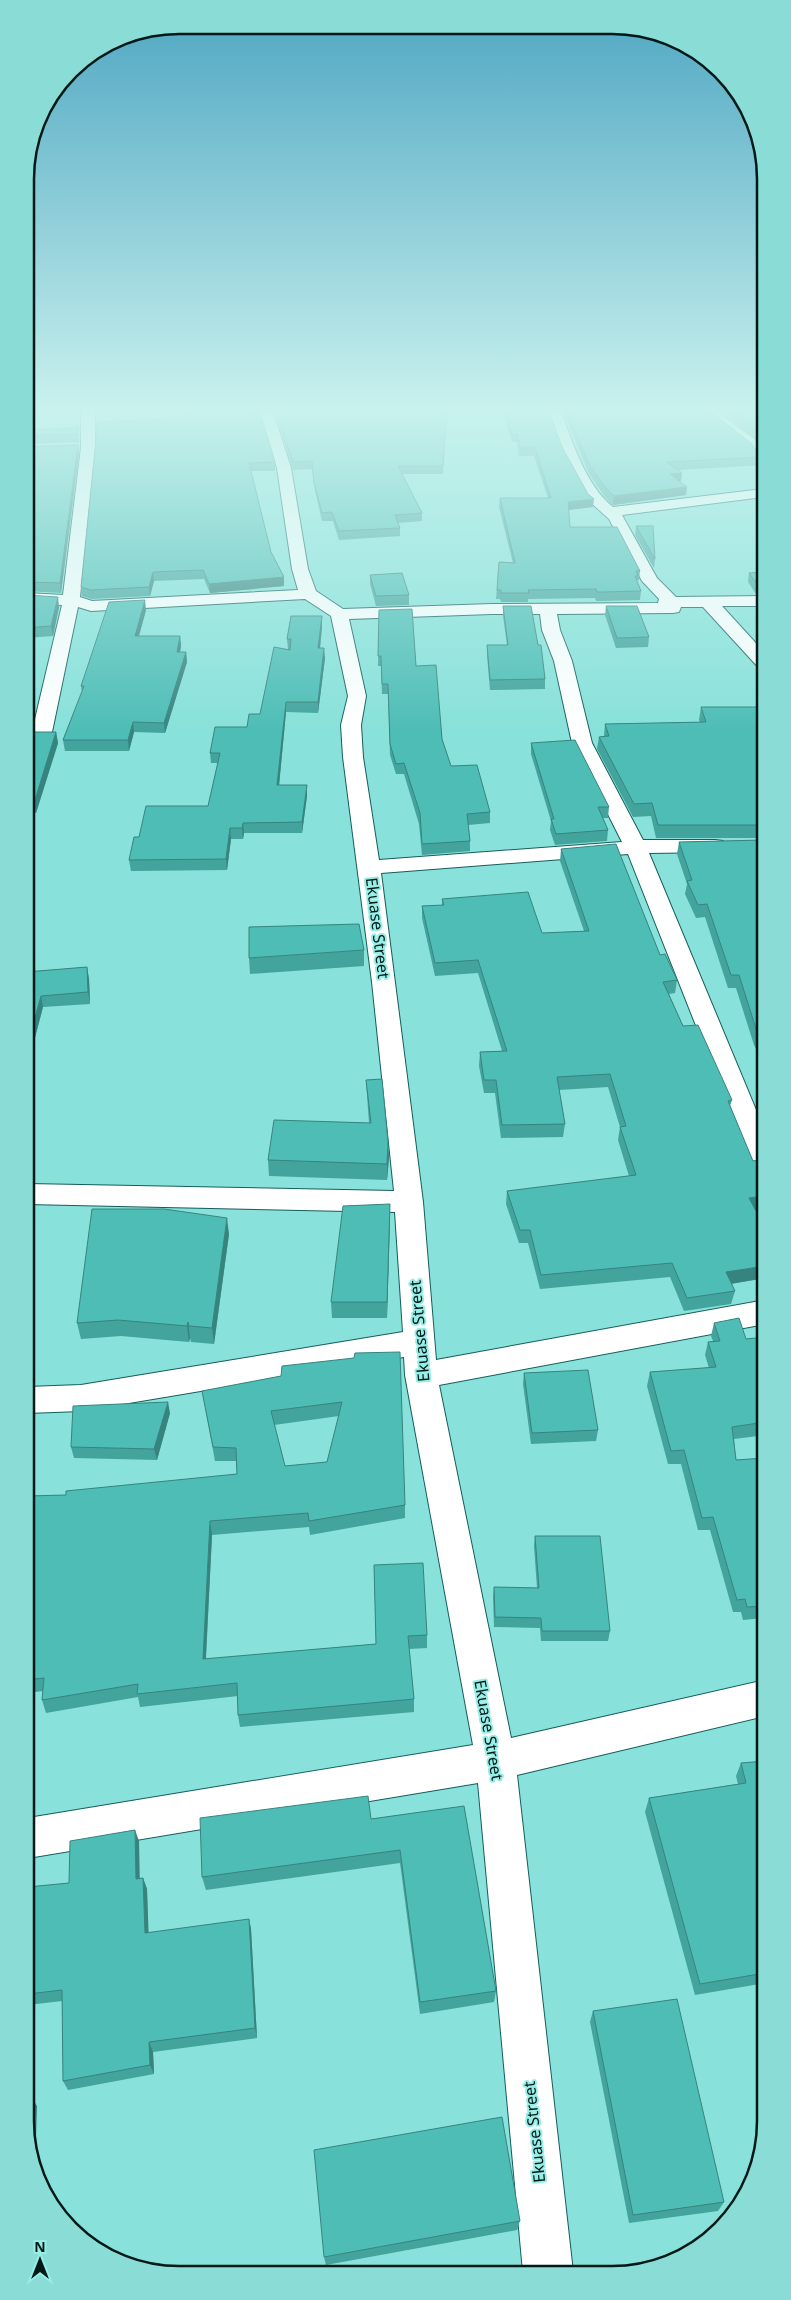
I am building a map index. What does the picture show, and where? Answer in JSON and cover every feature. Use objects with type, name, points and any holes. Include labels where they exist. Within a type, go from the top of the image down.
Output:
[{"type":"street","points":[[42,732],[71,600],[76,516]]},
{"type":"street","points":[[292,516],[300,569],[308,594]]},
{"type":"street","points":[[615,516],[650,581],[668,598],[666,602]]},
{"type":"street","points":[[34,598],[71,600],[91,606],[308,594],[339,614],[673,608],[666,602]]},
{"type":"street","points":[[666,602],[757,601]]},
{"type":"street","points":[[709,602],[757,655]]},
{"type":"street","points":[[548,609],[551,630],[563,661],[582,743],[636,847],[757,1145]]},
{"type":"street","name":"Ekuase Street","points":[[339,614],[357,696],[351,725],[353,757],[370,867],[409,1202],[421,1375],[496,1761],[547,2266]]},
{"type":"street","points":[[370,867],[636,847],[734,846]]},
{"type":"street","points":[[34,1194],[409,1202]]},
{"type":"street","points":[[421,1375],[757,1313]]},
{"type":"street","points":[[34,1400],[82,1398],[419,1342]]},
{"type":"street","points":[[34,1837],[496,1761],[757,1700]]},
{"type":"building","points":[[34,516],[69,516],[60,583],[34,582]]},
{"type":"building","points":[[88,516],[262,516],[271,552],[284,577],[209,584],[203,570],[153,572],[149,587],[91,590],[81,587]]},
{"type":"building","points":[[334,516],[396,516],[400,528],[339,531]]},
{"type":"building","points":[[504,516],[569,516],[570,527],[617,527],[640,571],[636,571],[638,576],[635,576],[641,591],[597,592],[596,589],[528,590],[529,593],[501,593],[501,590],[497,590],[499,562],[515,563]]},
{"type":"building","points":[[636,526],[653,526],[655,559]]},
{"type":"building","points":[[757,572],[757,584],[749,573]]},
{"type":"building","points":[[402,573],[409,595],[376,596],[370,575]]},
{"type":"building","points":[[34,596],[58,597],[51,626],[34,627]]},
{"type":"building","points":[[145,600],[135,636],[180,636],[177,652],[186,652],[164,723],[133,722],[128,740],[63,740],[84,686],[81,686],[109,602]]},
{"type":"building","points":[[503,606],[531,606],[538,645],[541,645],[545,679],[490,680],[487,645],[508,645]]},
{"type":"building","points":[[606,606],[637,606],[649,637],[617,638]]},
{"type":"building","points":[[412,609],[416,666],[436,665],[442,739],[451,766],[477,765],[490,812],[467,814],[470,841],[422,844],[420,813],[404,763],[396,764],[390,744],[388,684],[382,684],[381,656],[378,656],[379,610]]},
{"type":"building","points":[[291,616],[322,616],[318,648],[324,648],[318,702],[286,702],[277,785],[307,785],[302,822],[243,823],[242,828],[230,828],[226,859],[129,860],[134,837],[139,837],[146,806],[208,806],[220,753],[210,753],[215,727],[247,727],[249,714],[260,714],[274,647],[290,650],[291,639],[287,639]]},
{"type":"building","points":[[701,707],[757,707],[757,825],[658,825],[652,803],[634,804],[599,737],[609,736],[605,724],[706,722]]},
{"type":"building","points":[[34,732],[56,732],[34,803]]},
{"type":"building","points":[[575,740],[609,807],[598,807],[608,830],[556,834],[551,819],[554,819],[531,743]]},
{"type":"building","points":[[757,840],[757,1032],[739,975],[731,975],[707,904],[698,905],[687,881],[692,880],[679,842]]},
{"type":"building","points":[[616,844],[660,955],[665,954],[677,980],[663,982],[683,1026],[698,1025],[732,1100],[728,1101],[753,1161],[757,1160],[757,1197],[749,1198],[757,1213],[757,1267],[726,1272],[735,1291],[687,1298],[672,1263],[541,1275],[530,1230],[520,1230],[507,1191],[636,1175],[620,1127],[626,1126],[610,1074],[557,1077],[565,1124],[502,1125],[496,1080],[484,1080],[480,1052],[507,1051],[478,960],[435,963],[422,906],[444,905],[442,899],[528,892],[542,933],[589,931],[561,849]]},
{"type":"building","points":[[359,924],[364,950],[249,958],[249,927]]},
{"type":"building","points":[[87,967],[88,992],[41,996],[34,1022],[34,971]]},
{"type":"building","points":[[382,1079],[388,1142],[387,1164],[268,1160],[274,1120],[371,1123],[366,1080]]},
{"type":"building","points":[[390,1204],[387,1302],[331,1302],[343,1206]]},
{"type":"building","points":[[92,1209],[164,1209],[227,1218],[212,1328],[189,1326],[188,1322],[187,1326],[118,1320],[77,1323]]},
{"type":"building","points":[[739,1318],[746,1339],[757,1338],[757,1423],[732,1427],[736,1460],[757,1459],[757,1606],[747,1607],[745,1599],[737,1600],[713,1517],[702,1518],[684,1450],[671,1451],[650,1372],[716,1367],[708,1342],[720,1341],[714,1323]]},
{"type":"building","points":[[400,1352],[405,1505],[309,1521],[308,1513],[210,1521],[203,1659],[376,1644],[374,1565],[423,1563],[427,1635],[408,1636],[414,1699],[238,1715],[237,1683],[137,1694],[138,1684],[42,1700],[44,1678],[34,1679],[34,1496],[66,1495],[66,1491],[237,1474],[236,1448],[213,1447],[202,1391],[281,1376],[282,1366],[354,1358],[355,1353]],"holes":[[[342,1402],[327,1462],[285,1466],[271,1411]]]},
{"type":"building","points":[[588,1370],[598,1430],[532,1433],[524,1373]]},
{"type":"building","points":[[168,1402],[154,1449],[71,1447],[73,1406]]},
{"type":"building","points":[[535,1536],[600,1536],[610,1631],[542,1631],[541,1618],[495,1617],[494,1587],[539,1588]]},
{"type":"building","points":[[757,1762],[757,1974],[700,1984],[649,1798],[746,1783],[741,1763]]},
{"type":"building","points":[[368,1796],[371,1819],[464,1806],[496,1991],[420,2002],[400,1850],[202,1877],[200,1818]]},
{"type":"building","points":[[135,1830],[136,1879],[143,1878],[145,1933],[249,1919],[255,2028],[149,2042],[150,2065],[63,2081],[62,1990],[34,1993],[34,1886],[69,1883],[70,1841]]},
{"type":"building","points":[[677,1999],[724,2202],[633,2215],[593,2011]]},
{"type":"building","points":[[502,2117],[520,2221],[324,2257],[314,2150]]}]
